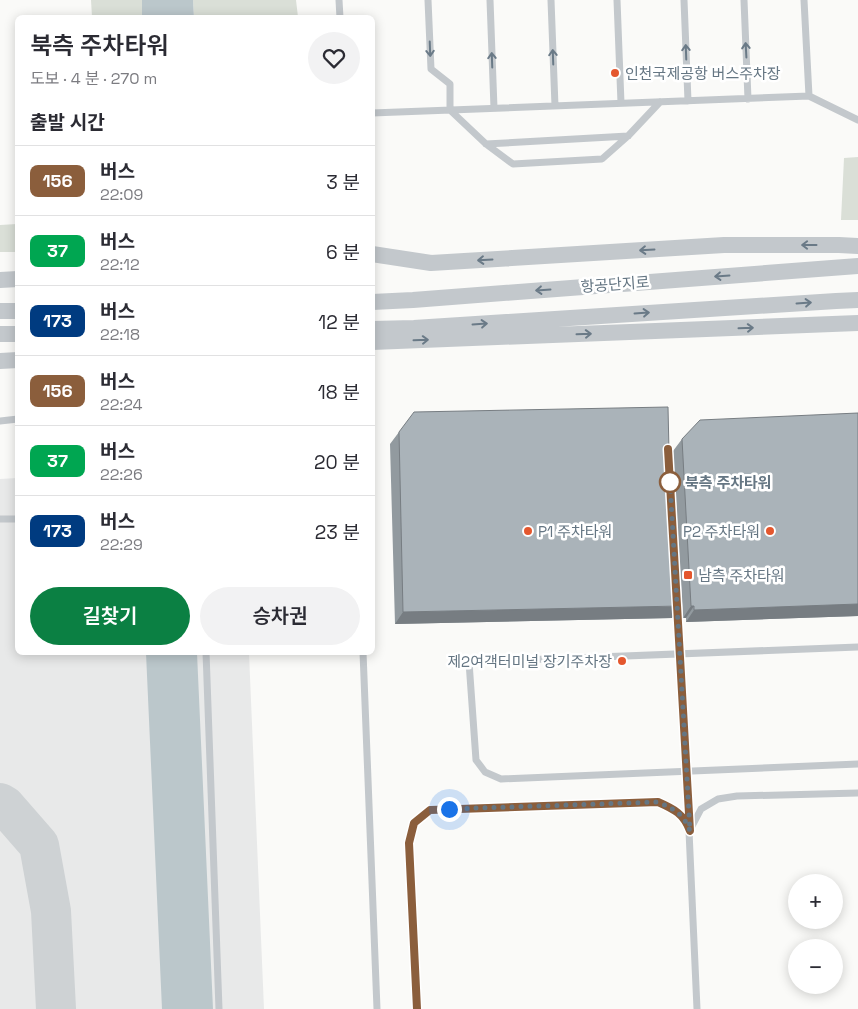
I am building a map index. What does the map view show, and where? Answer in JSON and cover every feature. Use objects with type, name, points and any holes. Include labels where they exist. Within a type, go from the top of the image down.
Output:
[{"type":"street","points":[[375,254],[431,263],[724,245],[858,246]]},
{"type":"street","name":"항공단지로","points":[[375,302],[858,266]]},
{"type":"street","points":[[0,280],[15,279]]},
{"type":"street","name":"항공단지로","points":[[375,330],[858,300]]},
{"type":"street","points":[[0,311],[15,311]]},
{"type":"street","points":[[375,342],[858,323]]},
{"type":"street","points":[[0,334],[15,334]]},
{"type":"street","points":[[0,360],[15,360]]},
{"type":"lane","points":[[339,0],[340,15]]},
{"type":"lane","points":[[428,0],[431,69],[450,84],[450,110],[486,144],[513,164],[602,159],[628,136],[660,102]]},
{"type":"lane","points":[[490,0],[494,108]]},
{"type":"lane","points":[[551,0],[555,106]]},
{"type":"lane","points":[[617,0],[621,103]]},
{"type":"lane","points":[[684,0],[688,101]]},
{"type":"lane","points":[[744,0],[748,98]]},
{"type":"lane","points":[[804,0],[809,96]]},
{"type":"lane","points":[[375,113],[809,96],[858,120]]},
{"type":"lane","points":[[486,144],[628,136]]},
{"type":"lane","points":[[0,421],[15,419]]},
{"type":"lane","points":[[0,519],[15,518]]},
{"type":"lane","points":[[676,596],[690,831],[697,1009]]},
{"type":"lane","points":[[858,648],[469,662],[476,760],[485,772],[502,779],[858,764]]},
{"type":"lane","points":[[206,655],[219,1009]]},
{"type":"lane","points":[[363,655],[377,1009]]},
{"type":"lane","points":[[690,831],[701,809],[718,799],[737,796],[858,793]]},
{"type":"lane","points":[[417,1009],[409,843],[414,823],[430,810],[658,802],[673,809],[686,820],[690,831]]},
{"type":"shaded area","points":[[91,0],[142,0],[142,15],[92,15]]},
{"type":"shaded area","points":[[142,0],[193,0],[194,15],[142,15]]},
{"type":"shaded area","points":[[193,0],[296,0],[298,15],[194,15]]},
{"type":"shaded area","points":[[858,157],[858,220],[841,220],[844,158]]},
{"type":"shaded area","points":[[15,224],[15,252],[0,252],[0,225]]},
{"type":"shaded area","points":[[15,478],[15,655],[249,655],[264,1009],[0,1009],[0,479]]},
{"type":"shaded area","points":[[146,655],[197,655],[213,1009],[162,1009]]},
{"type":"building","name":"P1 주차타워","points":[[668,407],[669,452],[672,450],[680,606],[403,612],[399,432],[414,412]]},
{"type":"building","name":"P2 주차타워","points":[[858,413],[858,604],[694,610],[694,606],[691,606],[682,439],[700,420]]},
{"type":"taxiway","points":[[0,803],[5,806],[39,845],[51,911],[56,1009]]},
{"type":"bus line","name":"156","points":[[417,1009],[409,843],[414,823],[430,810],[658,802],[673,809],[686,820],[690,831],[668,449]]},
{"type":"place","name":"인천국제공항 버스주차장","points":[[615,73]]},
{"type":"place","name":"북측 주차타워","points":[[670,482]]},
{"type":"place","name":"P1 주차타워","points":[[528,531]]},
{"type":"place","name":"P2 주차타워","points":[[770,531]]},
{"type":"place","name":"남측 주차타워","points":[[688,575]]},
{"type":"place","name":"제2여객터미널 장기주차장","points":[[622,661]]},
{"type":"route","points":[[449,809],[658,802],[673,809],[686,820],[690,831],[670,482]]}]
